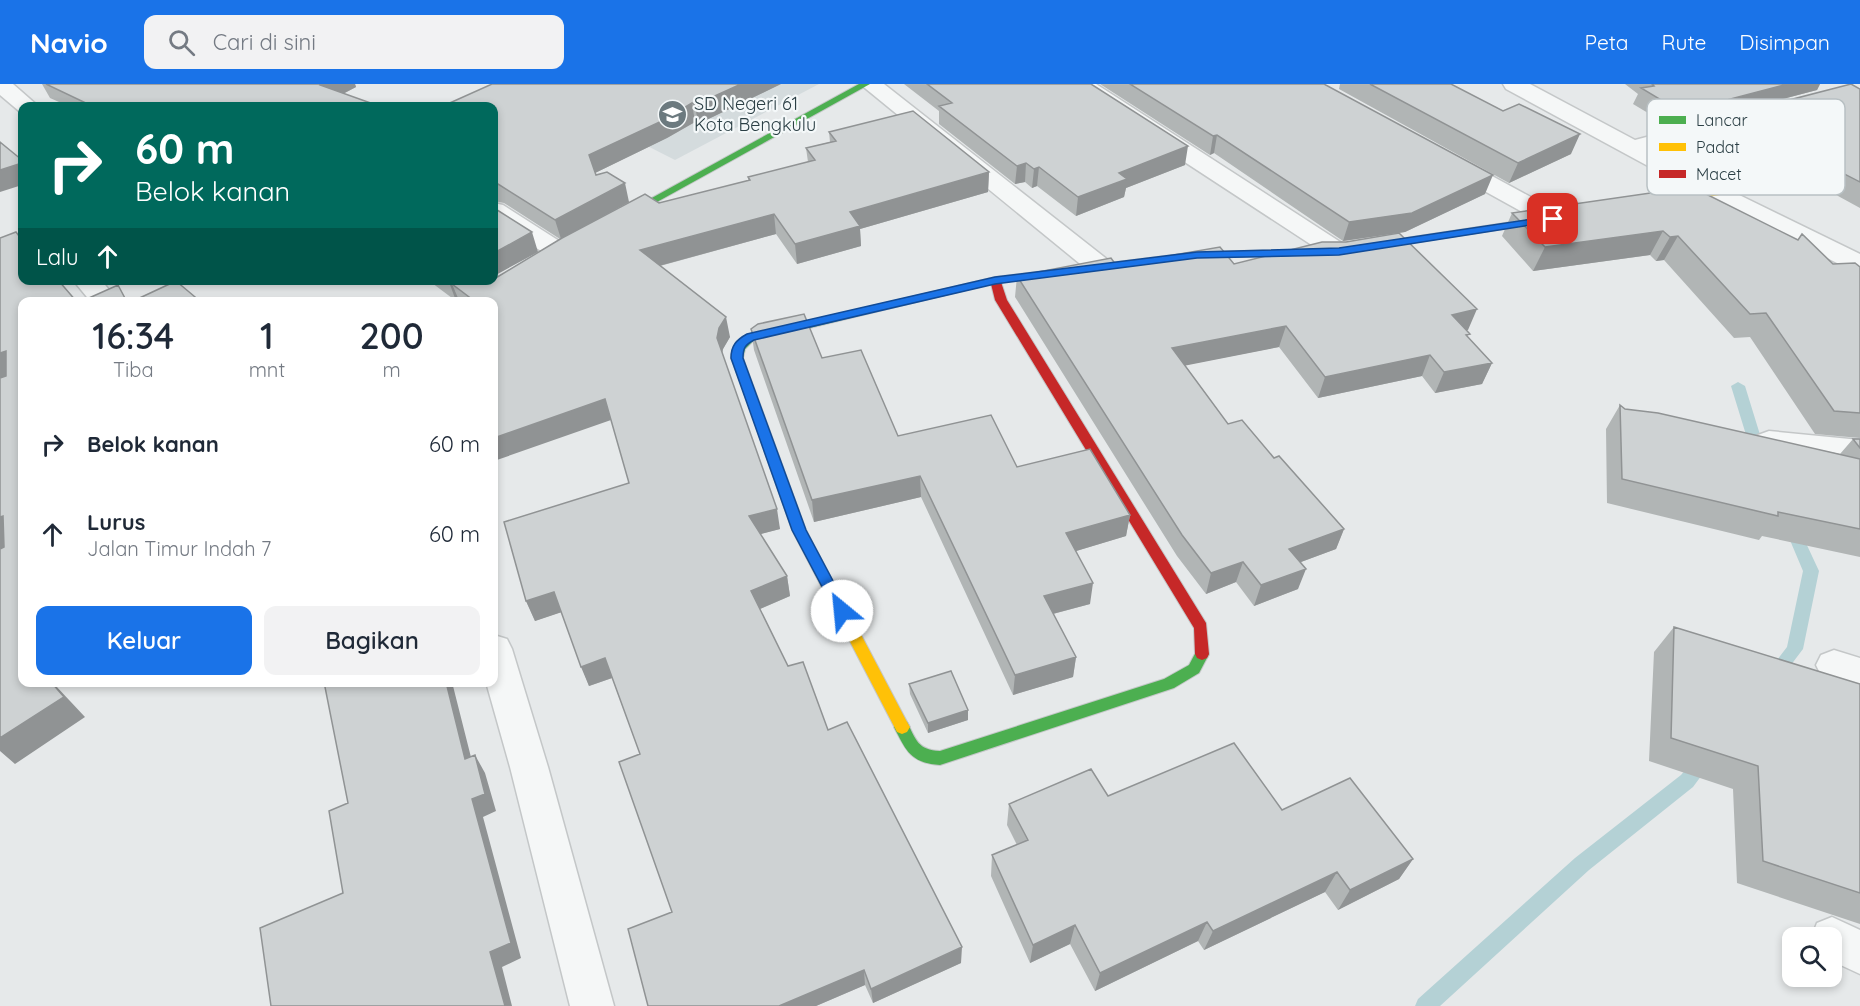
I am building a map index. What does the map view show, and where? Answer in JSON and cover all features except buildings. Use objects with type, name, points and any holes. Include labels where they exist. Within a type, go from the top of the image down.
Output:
[{"type":"street","points":[[0,84],[22,102]]},
{"type":"street","points":[[599,229],[866,84]]},
{"type":"street","points":[[871,84],[1099,266]]},
{"type":"street","points":[[1081,84],[1339,252]]},
{"type":"street","points":[[1514,84],[1647,154]]},
{"type":"street","points":[[1634,147],[1647,144]]},
{"type":"street","points":[[1431,152],[1558,218]]},
{"type":"street","points":[[1646,204],[1703,195]]},
{"type":"street","points":[[1720,195],[1860,264]]},
{"type":"street","points":[[498,213],[558,251]]},
{"type":"street","points":[[995,280],[1001,300],[1201,627],[1204,644],[1201,661],[1186,677],[1169,684],[940,758],[927,758],[916,753],[799,530],[737,358],[737,349],[743,341],[751,337],[995,280],[1197,255],[1339,252],[1558,218]]},
{"type":"street","points":[[91,285],[101,297]]},
{"type":"street","points":[[1741,437],[1794,446],[1860,451]]},
{"type":"street","points":[[498,662],[530,767],[592,1006]]},
{"type":"shaded area","name":"SD Negeri 61 Kota Bengkulu","points":[[525,84],[819,84],[675,160]]},
{"type":"waterway","points":[[1738,386],[1758,451]]},
{"type":"waterway","points":[[1772,677],[1795,649],[1811,571],[1791,526]]},
{"type":"waterway","points":[[1425,1006],[1582,864],[1687,781],[1704,760]]},
{"type":"traffic: fast","points":[[615,221],[866,84]]},
{"type":"traffic: fast","points":[[758,415],[737,358],[739,348],[748,339],[941,293]]},
{"type":"traffic: fast","points":[[902,727],[919,754],[940,758],[1169,684],[1194,669],[1202,654]]},
{"type":"traffic: slow","points":[[1664,201],[1703,195]]},
{"type":"traffic: slow","points":[[1333,252],[1551,219]]},
{"type":"traffic: slow","points":[[758,415],[799,530],[902,727]]},
{"type":"traffic: jam","points":[[941,293],[995,280],[1197,255],[1333,252]]},
{"type":"traffic: jam","points":[[995,280],[1001,300],[1201,627],[1202,654]]},
{"type":"place","name":"SD Negeri 61 Kota Bengkulu","points":[[673,114]]},
{"type":"route","points":[[842,611],[799,530],[737,358],[737,349],[743,341],[751,337],[995,280],[1197,255],[1339,252],[1553,219]]}]
